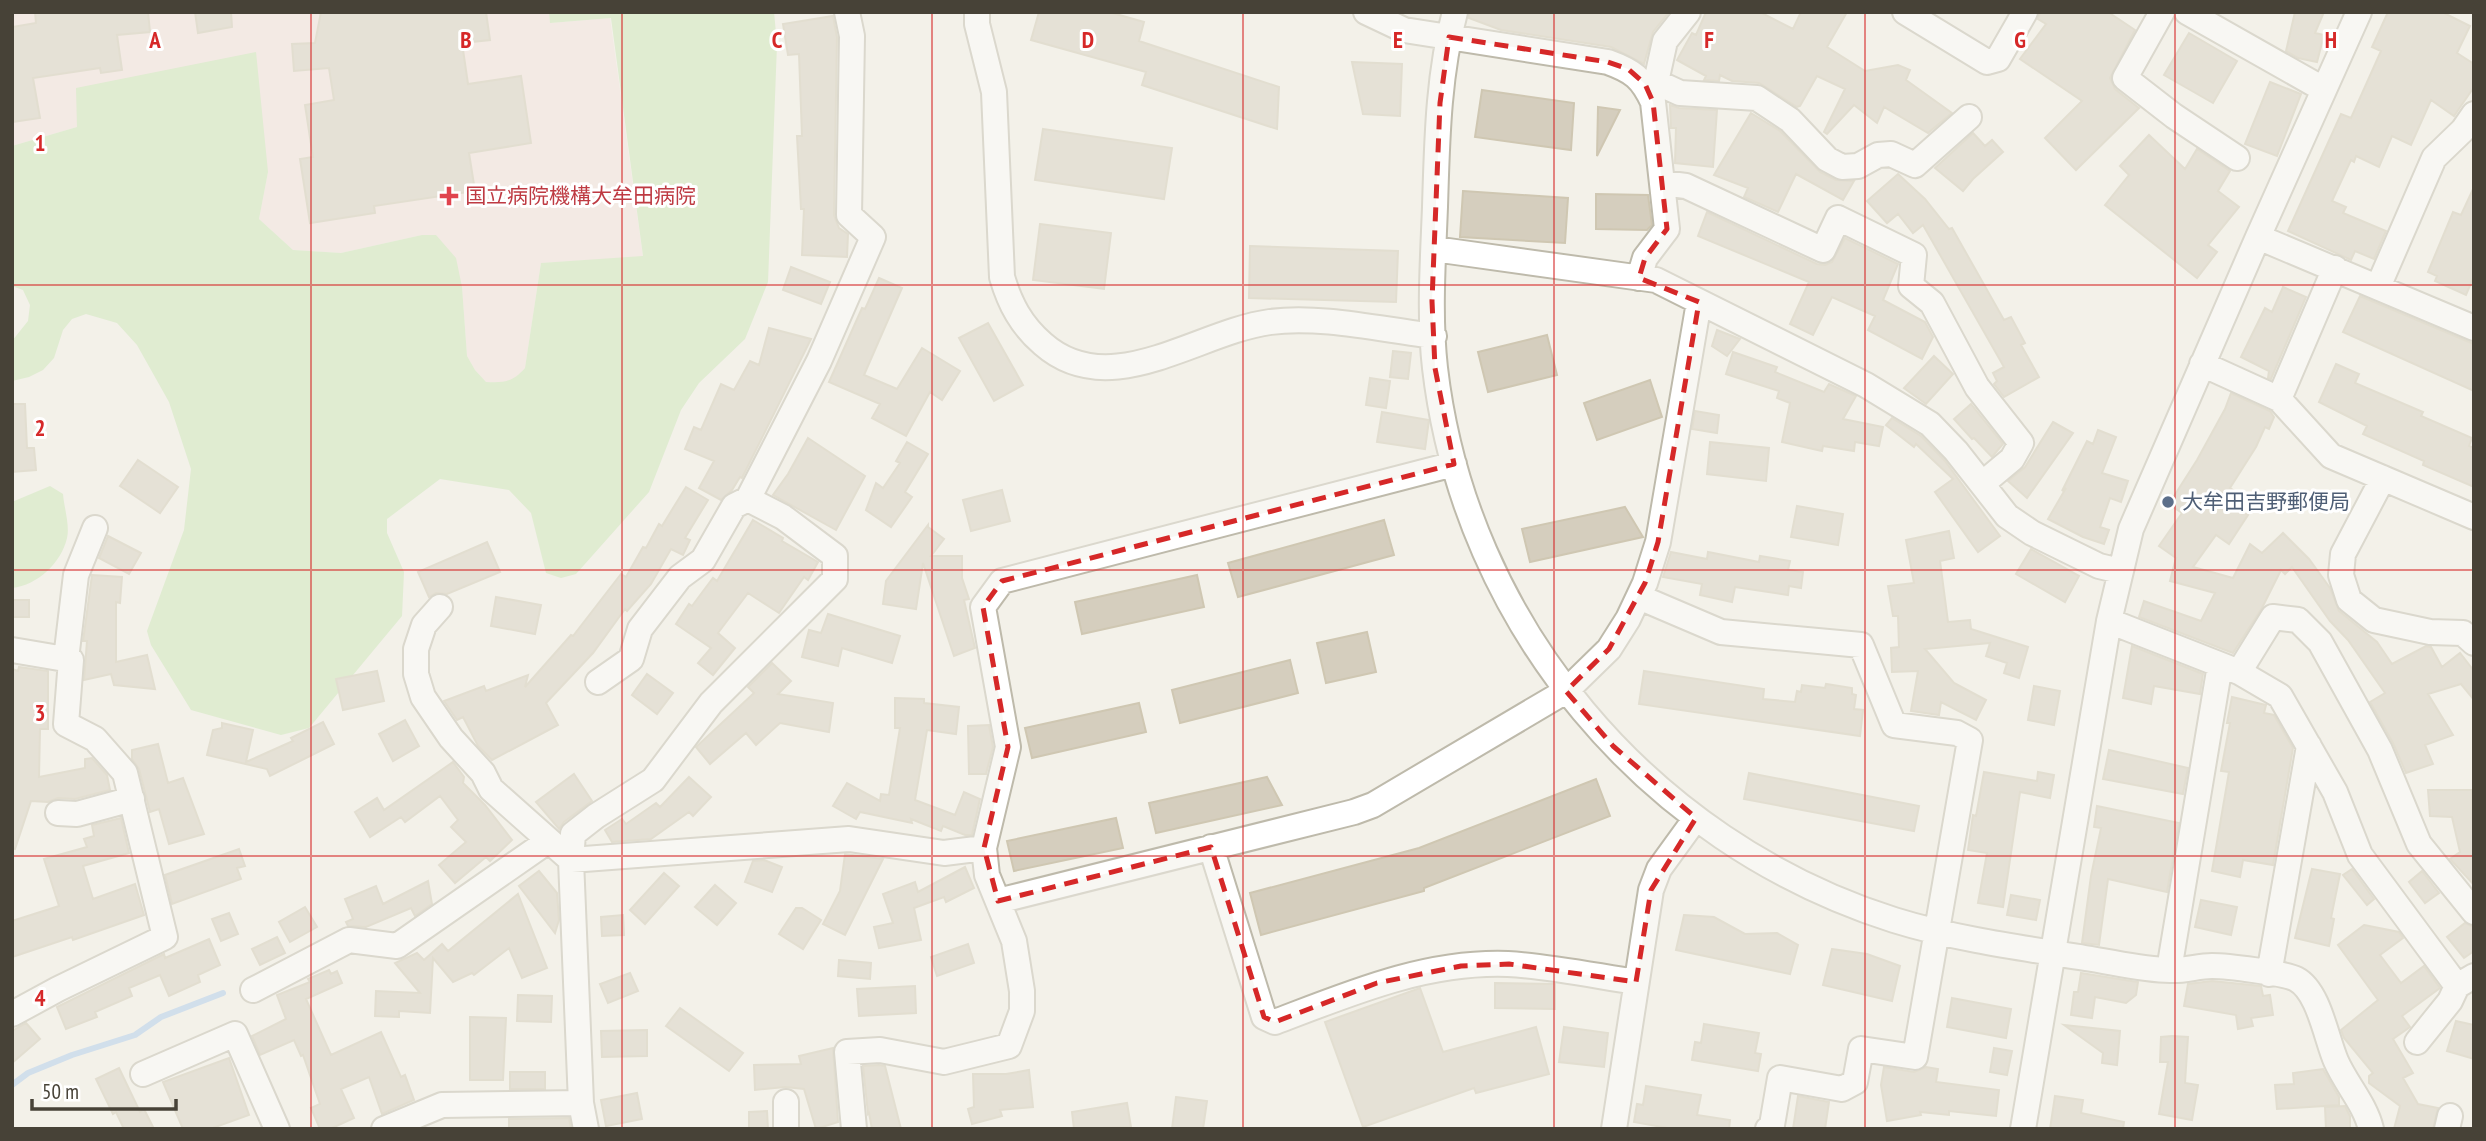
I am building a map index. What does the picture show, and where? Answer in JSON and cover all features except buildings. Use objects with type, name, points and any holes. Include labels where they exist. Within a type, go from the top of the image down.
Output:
[{"type":"street","points":[[598,682],[631,659],[640,629],[680,577],[703,560],[734,506],[748,499],[819,361],[873,237],[849,215],[852,36],[847,12]]},
{"type":"street","points":[[977,12],[977,24],[994,92],[1002,277],[1011,306],[1029,332],[1056,356],[1085,366],[1124,367],[1266,323],[1298,319],[1434,336]]},
{"type":"street","points":[[1366,12],[1404,30],[1608,62],[1628,69],[1651,85],[1680,93],[1757,98],[1790,120],[1827,159],[1842,167],[1858,166],[1878,155],[1891,154],[1915,165],[1969,117]]},
{"type":"street","points":[[1454,12],[1440,103],[1434,249],[1435,368],[1454,464],[1493,572],[1522,625],[1566,691],[1613,746],[1674,802],[1738,847],[1817,890],[1893,919],[1937,931],[2052,953],[2169,970],[2213,966],[2295,978],[2310,991],[2337,1063],[2368,1117],[2371,1129]]},
{"type":"street","points":[[1639,278],[1645,258],[1667,229],[1651,85],[1665,41],[1688,12]]},
{"type":"street","points":[[1905,12],[1987,62],[1998,59],[2025,12]]},
{"type":"street","points":[[2162,12],[2125,78],[2174,116],[2237,158]]},
{"type":"street","points":[[2187,12],[2323,89]]},
{"type":"street","points":[[2023,1129],[2109,621],[2132,529],[2202,364],[2359,12]]},
{"type":"street","points":[[2378,287],[2434,158],[2463,130],[2474,114]]},
{"type":"street","points":[[1662,183],[1685,186],[1823,250],[1838,218],[1914,255],[1911,286],[1932,303],[1977,387],[2021,443],[2012,459],[1982,484]]},
{"type":"street","points":[[2258,237],[2474,328]]},
{"type":"street","points":[[1434,249],[1656,280],[1866,385],[1930,425],[1956,451],[2007,516],[2032,533],[2099,566],[2120,571]]},
{"type":"street","points":[[2279,399],[2335,268]]},
{"type":"street","points":[[998,901],[1373,805],[1566,691],[1609,649],[1628,619],[1639,597],[1658,542],[1699,302]]},
{"type":"street","points":[[2202,364],[2279,399],[2331,456],[2474,517]]},
{"type":"street","points":[[854,1129],[847,1052],[880,1050],[944,1062],[1009,1046],[1022,1011],[1022,991],[1014,941],[987,875],[984,848],[1008,747],[983,607],[1002,581],[1454,464]]},
{"type":"street","points":[[2384,478],[2343,554],[2340,575],[2349,600],[2374,620],[2430,632],[2463,633],[2474,643]]},
{"type":"street","points":[[586,1129],[581,1102],[571,860],[573,834],[653,780],[711,703],[835,579],[835,556],[783,517],[748,499]]},
{"type":"street","points":[[66,659],[76,575],[94,528]]},
{"type":"street","points":[[1639,597],[1721,632],[1861,645],[1894,725],[1957,733],[1970,740],[1915,1057],[1861,1049],[1854,1082],[1842,1089],[1780,1078],[1772,1125],[1768,1129]]},
{"type":"street","points":[[440,607],[424,625],[416,649],[416,674],[422,697],[451,738],[483,773],[491,789],[571,860],[849,839],[944,853],[984,848]]},
{"type":"street","points":[[2169,970],[2229,668],[2273,617],[2298,620],[2320,642],[2381,750],[2419,844],[2474,912]]},
{"type":"street","points":[[2109,621],[2229,668],[2280,696],[2335,792],[2360,855],[2466,981],[2417,1042]]},
{"type":"street","points":[[12,650],[71,660],[66,724],[95,739],[125,773],[165,937],[12,1014]]},
{"type":"street","points":[[2269,974],[2309,746]]},
{"type":"street","points":[[58,813],[77,814],[132,799]]},
{"type":"street","points":[[1614,1129],[1651,890],[1659,869],[1696,818]]},
{"type":"street","points":[[253,990],[349,940],[397,946],[548,841]]},
{"type":"street","points":[[1211,847],[1264,1017],[1275,1022],[1377,983],[1418,972],[1461,966],[1509,964],[1636,982]]},
{"type":"street","points":[[143,1074],[235,1034],[277,1129]]},
{"type":"street","points":[[384,1129],[442,1105],[581,1102]]},
{"type":"street","points":[[786,1102],[786,1129]]},
{"type":"highlighted area","points":[[1449,37],[1608,62],[1628,69],[1645,84],[1653,102],[1667,229],[1645,258],[1639,278],[1699,302],[1658,542],[1645,583],[1609,649],[1566,691],[1613,746],[1696,818],[1651,890],[1636,982],[1509,964],[1461,966],[1377,983],[1275,1022],[1264,1017],[1211,847],[998,901],[984,848],[1008,747],[983,607],[1002,581],[1454,464],[1435,368],[1432,301],[1440,103]]},
{"type":"shaded area","name":"国立病院機構大牟田病院","points":[[12,12],[549,12],[550,23],[610,18],[643,257],[541,263],[525,368],[516,379],[501,383],[486,382],[467,356],[462,287],[436,235],[422,235],[341,253],[293,250],[259,219],[268,172],[77,127],[12,146]]},
{"type":"green space","points":[[549,12],[774,12],[777,44],[768,282],[745,339],[699,383],[681,410],[649,492],[576,574],[561,578],[546,573],[531,513],[509,490],[440,479],[387,519],[387,533],[404,572],[402,616],[309,728],[281,735],[191,710],[151,645],[147,631],[184,530],[191,469],[169,402],[137,345],[117,323],[86,314],[72,319],[63,330],[54,358],[43,370],[12,381],[12,341],[28,321],[30,305],[23,290],[12,286],[12,146],[77,127],[76,88],[256,52],[268,172],[259,219],[293,250],[341,253],[422,235],[436,235],[456,258],[462,287],[467,356],[486,382],[508,381],[525,368],[541,263],[643,256],[611,18],[550,23]]},
{"type":"green space","points":[[50,486],[63,494],[68,528],[64,547],[47,571],[31,582],[12,588],[12,502]]},
{"type":"waterway","points":[[12,1085],[28,1073],[72,1055],[135,1035],[161,1017],[223,993]]},
{"type":"place","name":"国立病院機構大牟田病院","points":[[449,196]]},
{"type":"place","name":"大牟田吉野郵便局","points":[[2168,502]]}]
